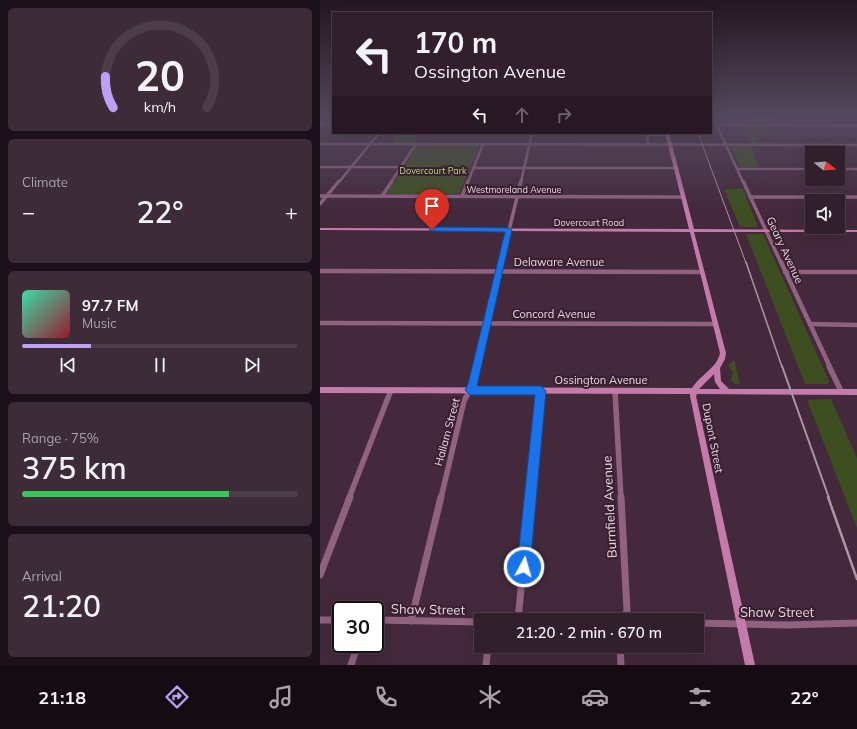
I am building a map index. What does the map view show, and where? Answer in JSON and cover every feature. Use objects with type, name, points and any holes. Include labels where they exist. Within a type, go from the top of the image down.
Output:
[{"type":"street","points":[[320,204],[366,148]]},
{"type":"street","points":[[382,196],[413,148]]},
{"type":"street","points":[[462,196],[481,148]]},
{"type":"street","name":"Hallam Street","points":[[411,621],[464,401],[473,384],[528,148]]},
{"type":"street","name":"Dupont Street","points":[[671,148],[723,357],[694,391],[700,432],[750,665]]},
{"type":"street","name":"Geary Avenue","points":[[727,148],[841,391]]},
{"type":"street","points":[[320,167],[401,168]]},
{"type":"street","points":[[473,168],[676,168]]},
{"type":"street","points":[[737,169],[805,169]]},
{"type":"street","points":[[845,169],[857,169]]},
{"type":"street","name":"Westmoreland Avenue","points":[[320,196],[684,197]]},
{"type":"street","points":[[750,196],[857,197]]},
{"type":"street","name":"Dovercourt Road","points":[[320,229],[857,231]]},
{"type":"street","name":"Delaware Avenue","points":[[320,271],[702,272]]},
{"type":"street","points":[[785,272],[857,272]]},
{"type":"street","name":"Concord Avenue","points":[[320,323],[716,324]]},
{"type":"street","points":[[810,324],[857,325]]},
{"type":"street","points":[[716,366],[718,382],[728,392]]},
{"type":"street","name":"Ossington Avenue","points":[[320,390],[857,392]]},
{"type":"street","points":[[320,575],[391,390]]},
{"type":"street","points":[[519,613],[541,391]]},
{"type":"street","name":"Burnfield Avenue","points":[[615,391],[627,610],[626,613]]},
{"type":"street","points":[[320,620],[332,620]]},
{"type":"street","name":"Shaw Street","points":[[384,620],[474,622]]},
{"type":"street","name":"Shaw Street","points":[[704,623],[857,623]]},
{"type":"street","points":[[351,665],[355,653]]},
{"type":"street","points":[[486,665],[487,653]]},
{"type":"street","points":[[620,653],[621,665]]},
{"type":"green space","name":"Dovercourt Park","points":[[416,148],[479,148],[459,194],[386,194]]},
{"type":"green space","points":[[731,148],[752,148],[757,157],[754,157],[759,167],[740,167]]},
{"type":"green space","points":[[724,189],[743,189],[758,227],[740,227]]},
{"type":"green space","points":[[746,234],[762,234],[764,236],[829,381],[828,384],[805,384]]},
{"type":"green space","points":[[734,359],[740,384],[735,384],[731,380],[733,372],[728,366]]},
{"type":"green space","points":[[831,399],[857,458],[857,528],[807,400]]},
{"type":"railway","points":[[704,148],[746,263]]},
{"type":"railway","points":[[746,262],[782,367]]},
{"type":"railway","points":[[782,366],[829,498]]},
{"type":"railway","points":[[828,497],[857,579]]},
{"type":"route","points":[[432,230],[509,230],[473,384],[470,390],[541,391],[524,567]]}]
